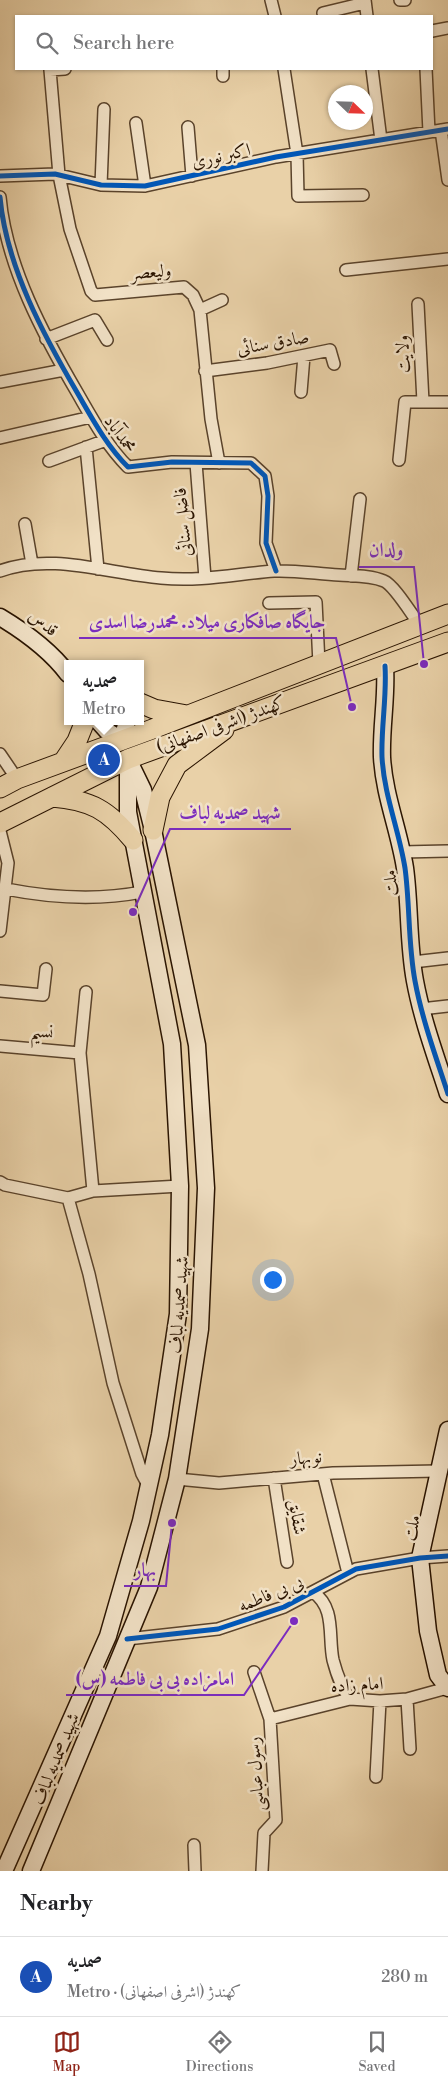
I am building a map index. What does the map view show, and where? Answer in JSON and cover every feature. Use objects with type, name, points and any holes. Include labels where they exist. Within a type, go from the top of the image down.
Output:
[{"type":"main road","name":"کهندژ (اشرفی اصفهانی)","points":[[0,788],[17,779],[448,614]]},
{"type":"main road","name":"قدس","points":[[0,617],[36,641],[64,666]]},
{"type":"main road","name":"کهندژ (اشرفی اصفهانی)","points":[[0,823],[128,759],[448,642]]},
{"type":"main road","name":"ملت","points":[[385,666],[387,688],[382,756],[385,791],[398,829],[402,852],[413,962],[421,1008],[448,1094]]},
{"type":"main road","points":[[144,705],[154,709],[187,715]]},
{"type":"main road","points":[[153,830],[160,797],[177,765],[239,718]]},
{"type":"main road","points":[[63,762],[77,741],[83,725]]},
{"type":"main road","points":[[102,725],[107,731],[122,740]]},
{"type":"main road","points":[[126,725],[122,740],[128,759]]},
{"type":"main road","name":"شهید صمدیه لباف","points":[[31,1871],[148,1587],[177,1479],[200,1329],[206,1188],[198,1045],[153,830],[143,790],[128,759]]},
{"type":"main road","name":"شهید صمدیه لباف","points":[[4,1871],[108,1636],[149,1487],[160,1435],[178,1314],[180,1186],[172,1044],[128,812],[128,759]]},
{"type":"main road","points":[[51,797],[79,800],[109,814],[133,840]]},
{"type":"main road","points":[[150,933],[173,927]]},
{"type":"main road","name":"ملت","points":[[448,1430],[420,1558],[428,1631],[438,1675],[448,1688]]},
{"type":"main road","points":[[73,1715],[92,1723]]},
{"type":"street","points":[[271,0],[275,15]]},
{"type":"street","points":[[400,0],[405,0]]},
{"type":"street","points":[[323,13],[365,1],[367,15]]},
{"type":"street","points":[[433,30],[448,28]]},
{"type":"street","points":[[50,70],[59,175]]},
{"type":"street","points":[[284,70],[297,154],[298,196],[363,195]]},
{"type":"street","points":[[372,70],[381,140]]},
{"type":"street","points":[[426,70],[429,132]]},
{"type":"street","points":[[101,185],[104,109]]},
{"type":"street","points":[[136,122],[146,186]]},
{"type":"street","points":[[188,127],[192,176]]},
{"type":"street","points":[[445,130],[448,180]]},
{"type":"street","name":"اکبر نوری","points":[[0,176],[59,175],[101,185],[146,186],[297,154],[445,130]]},
{"type":"street","name":"ولیعصر","points":[[59,175],[70,229],[90,290],[95,295],[184,287],[193,295],[200,310],[211,419],[219,463]]},
{"type":"street","name":"محمدآباد","points":[[0,197],[1,212],[18,271],[46,339],[106,440],[128,467],[172,462],[251,463],[266,476],[268,496],[266,544],[276,571]]},
{"type":"street","points":[[346,270],[448,260]]},
{"type":"street","points":[[200,310],[222,300]]},
{"type":"street","name":"ولایت","points":[[418,304],[423,402]]},
{"type":"street","points":[[46,339],[95,320],[107,340]]},
{"type":"street","name":"صادق سنائی","points":[[206,371],[304,356],[330,350],[334,364]]},
{"type":"street","points":[[301,392],[304,356]]},
{"type":"street","points":[[0,382],[64,370]]},
{"type":"street","points":[[399,460],[405,402],[448,402]]},
{"type":"street","points":[[0,438],[91,417]]},
{"type":"street","points":[[49,460],[106,440]]},
{"type":"street","points":[[86,447],[98,569]]},
{"type":"street","name":"فاضل سنائی","points":[[196,462],[205,578]]},
{"type":"street","points":[[350,576],[360,499]]},
{"type":"street","points":[[26,524],[32,564]]},
{"type":"street","points":[[0,571],[13,566],[32,564],[80,566],[163,578],[222,578],[276,571],[350,576],[386,581],[420,625]]},
{"type":"street","points":[[269,603],[316,602],[319,664]]},
{"type":"street","points":[[0,754],[17,779]]},
{"type":"street","points":[[0,830],[8,863],[0,931]]},
{"type":"street","points":[[402,852],[448,851]]},
{"type":"street","points":[[6,889],[38,896],[79,898],[116,897],[142,892]]},
{"type":"street","points":[[413,962],[448,958]]},
{"type":"street","points":[[0,991],[43,995],[46,970]]},
{"type":"street","points":[[86,992],[80,1053],[93,1191]]},
{"type":"street","points":[[421,1008],[448,1006]]},
{"type":"street","name":"نسیم","points":[[0,1046],[80,1053]]},
{"type":"street","points":[[0,1182],[5,1185],[68,1198],[93,1191],[180,1186]]},
{"type":"street","points":[[68,1198],[89,1274],[113,1383],[142,1474],[149,1487]]},
{"type":"street","name":"نوبهار","points":[[177,1479],[219,1483],[323,1474],[438,1471]]},
{"type":"street","points":[[323,1474],[348,1573]]},
{"type":"street","name":"شقایق","points":[[274,1478],[287,1562]]},
{"type":"street","name":"بی بی فاطمه","points":[[127,1640],[218,1629],[284,1607],[356,1569],[420,1558],[448,1556]]},
{"type":"street","points":[[313,1592],[329,1611],[333,1659],[341,1686],[350,1699]]},
{"type":"street","name":"رسول عباسی","points":[[254,1672],[270,1719],[276,1820],[264,1833],[262,1871]]},
{"type":"street","name":"امام زاده","points":[[270,1719],[350,1699],[380,1702],[408,1698],[448,1688]]},
{"type":"street","points":[[408,1698],[410,1749]]},
{"type":"street","points":[[376,1777],[380,1702]]},
{"type":"street","points":[[194,1845],[194,1871]]},
{"type":"cycle path","points":[[0,176],[55,174],[101,185],[145,186],[276,157],[448,129]]},
{"type":"cycle path","points":[[0,197],[10,249],[28,300],[65,372],[107,442],[128,467],[172,462],[251,463],[265,476],[268,496],[266,543],[276,571]]},
{"type":"cycle path","points":[[385,666],[383,771],[405,868],[411,953],[415,981],[425,1024],[448,1094]]},
{"type":"cycle path","points":[[127,1639],[218,1629],[284,1607],[356,1569],[420,1558],[448,1556]]},
{"type":"place","name":"ولدان","points":[[424,664]]},
{"type":"place","name":"جایگاه صافکاری میلاد. محمدرضا اسدی","points":[[352,707]]},
{"type":"place","name":"صمدیه","points":[[104,760]]},
{"type":"place","name":"شهید صمدیه لباف","points":[[133,912]]},
{"type":"place","name":"بهار","points":[[172,1523]]},
{"type":"place","name":"امامزاده بی بی فاطمه (س)","points":[[294,1621]]}]
